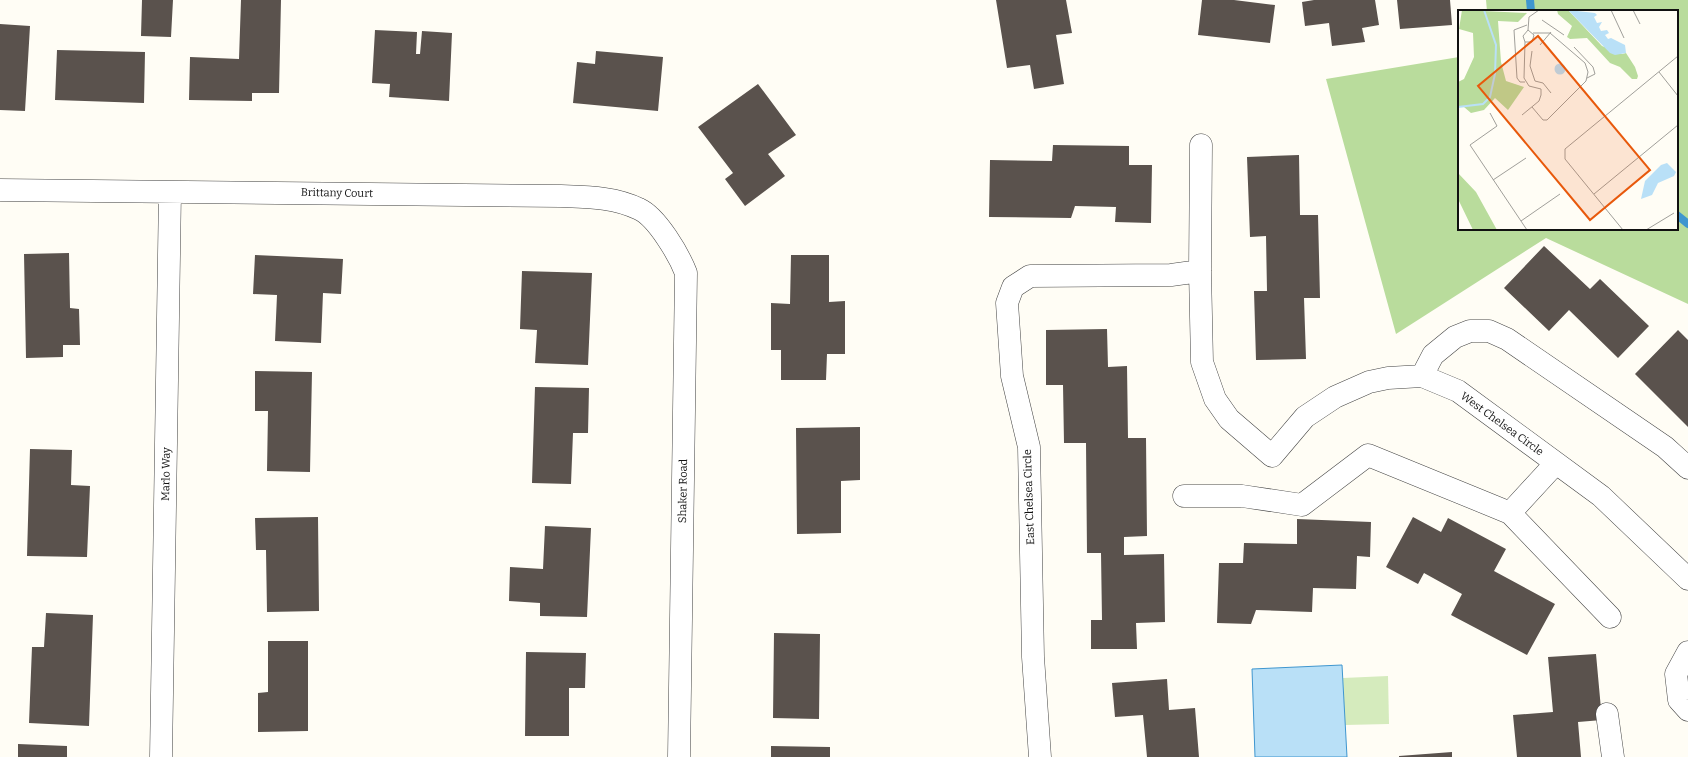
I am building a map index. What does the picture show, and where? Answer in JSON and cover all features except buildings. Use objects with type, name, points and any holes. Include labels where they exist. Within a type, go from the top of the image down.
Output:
[{"type":"street","points":[[1200,272],[1201,145]]},
{"type":"street","name":"Brittany Court","points":[[0,190],[561,196],[604,198],[640,209],[663,232]]},
{"type":"street","name":"Marlo Way","points":[[162,757],[170,192]]},
{"type":"street","name":"Shaker Road","points":[[663,232],[680,257],[686,272],[679,757]]},
{"type":"street","name":"West Chelsea Circle","points":[[1200,272],[1202,362],[1215,399],[1229,419],[1272,456],[1305,417],[1335,397],[1375,381],[1388,378],[1422,376],[1458,391],[1602,496],[1688,579]]},
{"type":"street","name":"East Chelsea Circle","points":[[1040,757],[1033,657],[1029,447],[1012,376],[1007,303],[1013,287],[1030,276],[1171,274],[1200,272]]},
{"type":"street","points":[[1422,376],[1433,355],[1455,337],[1470,331],[1489,331],[1507,339],[1665,447],[1688,468]]},
{"type":"street","points":[[1184,496],[1242,496],[1302,506],[1368,455],[1510,513],[1610,617]]},
{"type":"street","points":[[1510,513],[1556,463]]},
{"type":"street","points":[[1688,652],[1676,674],[1679,700],[1688,710]]},
{"type":"street","points":[[1607,714],[1613,757]]},
{"type":"green space","points":[[1486,0],[1688,0],[1688,304],[1546,238],[1396,334],[1326,79],[1458,57],[1458,230],[1678,230],[1678,10],[1487,10]]},
{"type":"green space","points":[[1388,676],[1389,724],[1345,725],[1343,678]]},
{"type":"water","points":[[1342,665],[1347,757],[1255,757],[1252,669]]},
{"type":"waterway","points":[[1530,0],[1531,10]]},
{"type":"waterway","points":[[1678,216],[1688,224]]}]
